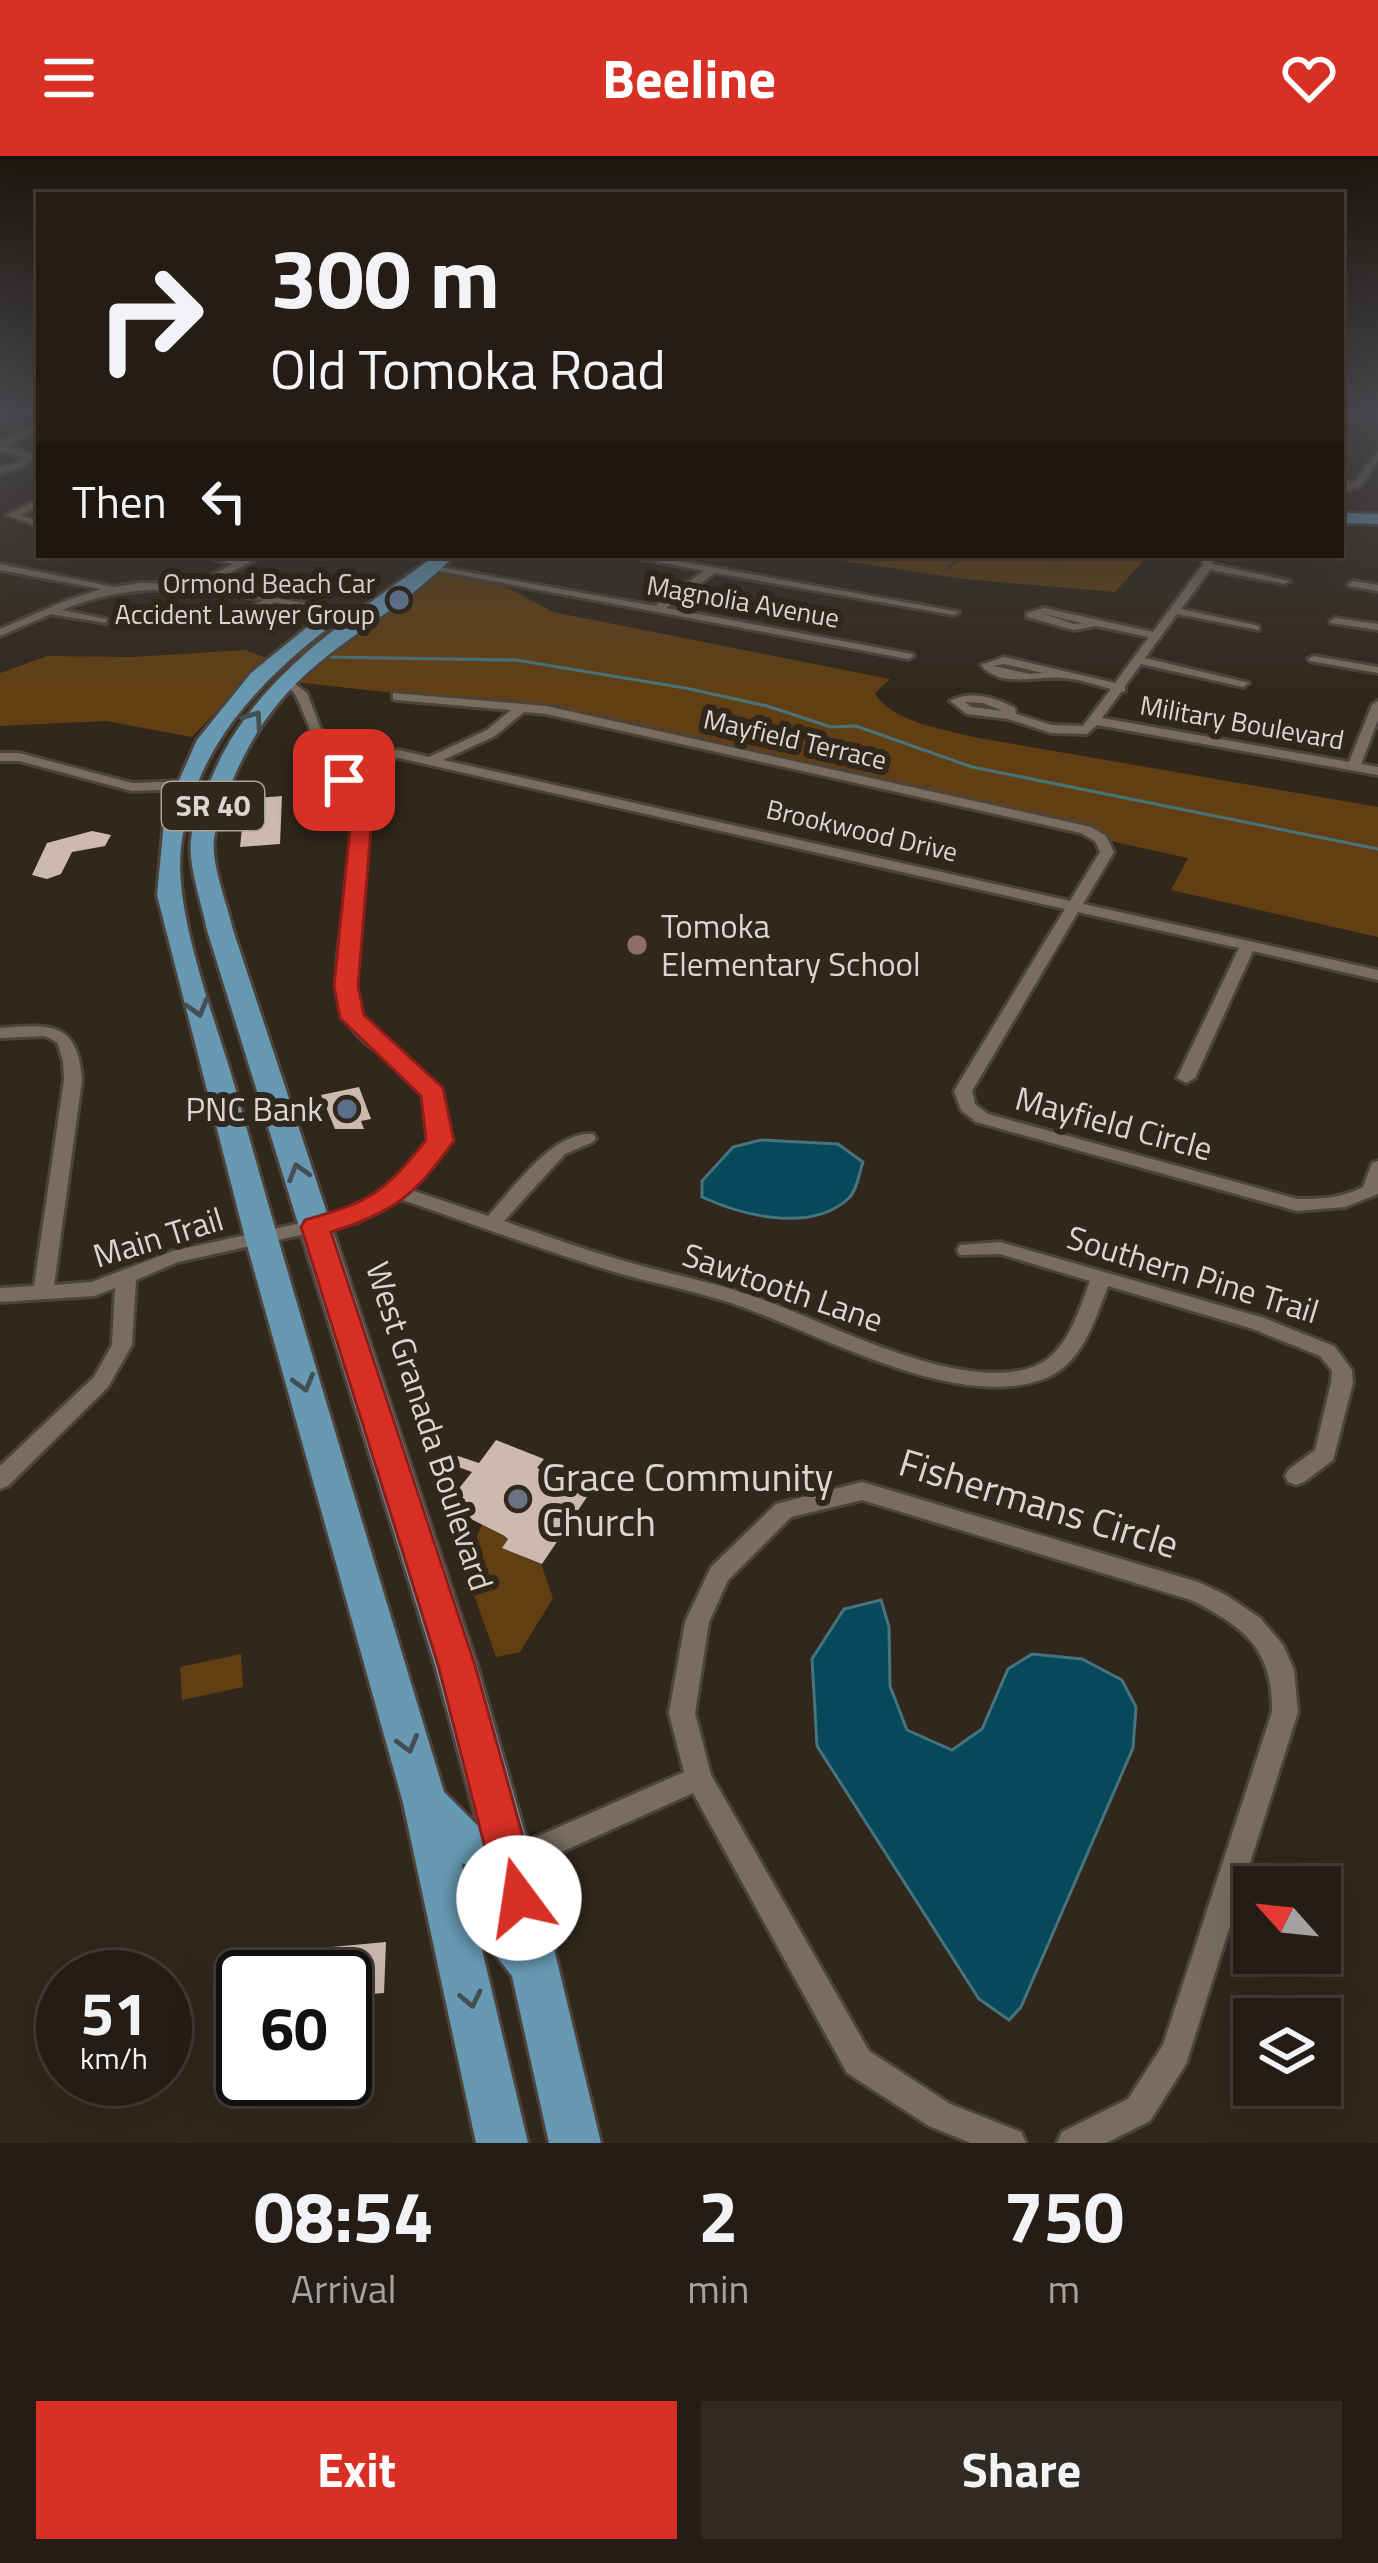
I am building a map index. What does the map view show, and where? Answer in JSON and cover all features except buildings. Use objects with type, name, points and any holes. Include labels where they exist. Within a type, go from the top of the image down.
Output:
[{"type":"main road","points":[[1344,522],[1378,522]]},
{"type":"main road","name":"West Granada Boulevard","points":[[422,559],[230,706],[190,773],[171,831],[171,909],[425,1803],[502,2143]]},
{"type":"main road","name":"West Granada Boulevard","points":[[279,671],[221,781],[202,842],[221,932],[457,1665],[510,1862],[575,2143]]},
{"type":"main road","points":[[190,773],[221,781]]},
{"type":"main road","points":[[190,773],[201,793],[202,842]]},
{"type":"main road","points":[[171,909],[207,933],[221,932]]},
{"type":"main road","points":[[425,1803],[464,1842],[510,1862]]},
{"type":"main road","points":[[446,1886],[490,1911],[536,1968]]},
{"type":"street","points":[[29,507],[12,515],[36,523]]},
{"type":"street","points":[[217,558],[243,563]]},
{"type":"street","points":[[192,589],[252,558]]},
{"type":"street","points":[[645,558],[954,612]]},
{"type":"street","name":"Magnolia Avenue","points":[[422,559],[656,610],[908,656]]},
{"type":"street","points":[[1097,722],[1208,561],[1285,581]]},
{"type":"street","points":[[0,568],[115,589],[192,589],[346,615]]},
{"type":"street","points":[[656,610],[713,570]]},
{"type":"street","points":[[1353,584],[1378,588]]},
{"type":"street","points":[[0,633],[115,589]]},
{"type":"street","points":[[242,619],[270,600]]},
{"type":"street","points":[[51,611],[102,621]]},
{"type":"street","points":[[1176,611],[1256,628]]},
{"type":"street","points":[[0,617],[26,622]]},
{"type":"street","points":[[1334,621],[1378,627]]},
{"type":"street","points":[[1091,625],[1158,636]]},
{"type":"street","points":[[1314,659],[1378,670]]},
{"type":"street","points":[[1141,661],[1243,683]]},
{"type":"street","points":[[279,671],[301,692],[306,718],[352,794],[360,829],[346,986],[352,1018],[434,1094],[440,1114],[440,1141],[399,1192]]},
{"type":"street","points":[[1052,676],[1121,688]]},
{"type":"street","name":"Mayfield Terrace","points":[[397,696],[523,706],[1086,830],[1101,838],[1107,852],[1075,906]]},
{"type":"street","points":[[1353,767],[1378,705]]},
{"type":"street","points":[[429,761],[491,734],[523,706]]},
{"type":"street","name":"Military Boulevard","points":[[1010,716],[1069,731],[1088,730],[1097,722],[1378,771]]},
{"type":"street","name":"Brookwood Drive","points":[[334,762],[400,754],[1378,975]]},
{"type":"street","points":[[0,757],[19,757],[132,787],[190,773]]},
{"type":"street","name":"Mayfield Circle","points":[[1075,906],[963,1091],[967,1106],[982,1118],[1297,1205],[1334,1205],[1371,1190],[1378,1167]]},
{"type":"street","points":[[1186,1078],[1248,945]]},
{"type":"street","points":[[0,1034],[39,1030],[66,1039],[73,1050],[73,1080],[43,1292]]},
{"type":"street","points":[[492,1223],[559,1150],[587,1138]]},
{"type":"street","name":"Sawtooth Lane","points":[[399,1192],[626,1268],[740,1299],[919,1364],[988,1382],[1027,1376],[1057,1362],[1072,1347],[1101,1279]]},
{"type":"street","name":"Main Trail","points":[[0,1295],[94,1289],[173,1257],[315,1227],[371,1210],[399,1192]]},
{"type":"street","name":"Southern Pine Trail","points":[[967,1250],[1000,1248],[1257,1323],[1327,1351],[1342,1370],[1342,1383],[1325,1454],[1297,1476]]},
{"type":"street","points":[[0,1480],[101,1382],[122,1345],[126,1278]]},
{"type":"street","name":"Fishermans Circle","points":[[1010,2143],[940,2115],[858,2062],[698,1778],[682,1713],[697,1622],[719,1574],[784,1510],[862,1491],[1198,1592],[1261,1631],[1288,1678],[1285,1712],[1175,2054],[1139,2110],[1073,2143]]},
{"type":"street","points":[[510,1862],[698,1778]]},
{"type":"shaded area","points":[[823,558],[957,558],[942,574],[961,558],[1146,558],[1115,592],[964,579]]},
{"type":"shaded area","points":[[431,571],[506,587],[553,612],[890,679],[875,693],[883,703],[905,718],[948,731],[1378,807],[1378,937],[1171,890],[1188,858],[1101,839],[1086,830],[546,710],[286,681]]},
{"type":"shaded area","points":[[245,650],[267,658],[192,737],[106,721],[0,726],[0,673],[47,656],[134,657]]},
{"type":"shaded area","points":[[512,1522],[502,1535],[508,1539],[502,1548],[541,1564],[553,1598],[520,1652],[496,1657],[464,1567],[482,1524]]},
{"type":"shaded area","points":[[241,1654],[243,1687],[182,1700],[180,1667]]},
{"type":"water","points":[[761,1140],[838,1144],[863,1162],[852,1195],[834,1209],[797,1218],[757,1215],[702,1197],[702,1181],[733,1147]]},
{"type":"water","points":[[881,1600],[889,1627],[890,1686],[907,1730],[952,1750],[982,1729],[1008,1669],[1032,1654],[1082,1659],[1122,1680],[1136,1707],[1133,1748],[1021,2007],[1009,2020],[979,1999],[817,1746],[812,1659],[844,1609]]},
{"type":"waterway","points":[[326,657],[516,660],[685,688],[767,706],[831,727],[856,726],[972,767],[1378,849]]},
{"type":"place","name":"Ormond Beach Car Accident Lawyer Group","points":[[399,600]]},
{"type":"place","name":"Tomoka Elementary School","points":[[637,945]]},
{"type":"place","name":"PNC Bank","points":[[347,1109]]},
{"type":"place","name":"Grace Community Church","points":[[518,1499]]},
{"type":"route","points":[[344,780],[360,829],[346,986],[352,1018],[434,1094],[440,1141],[399,1192],[371,1210],[315,1227],[457,1665],[519,1898]]}]
